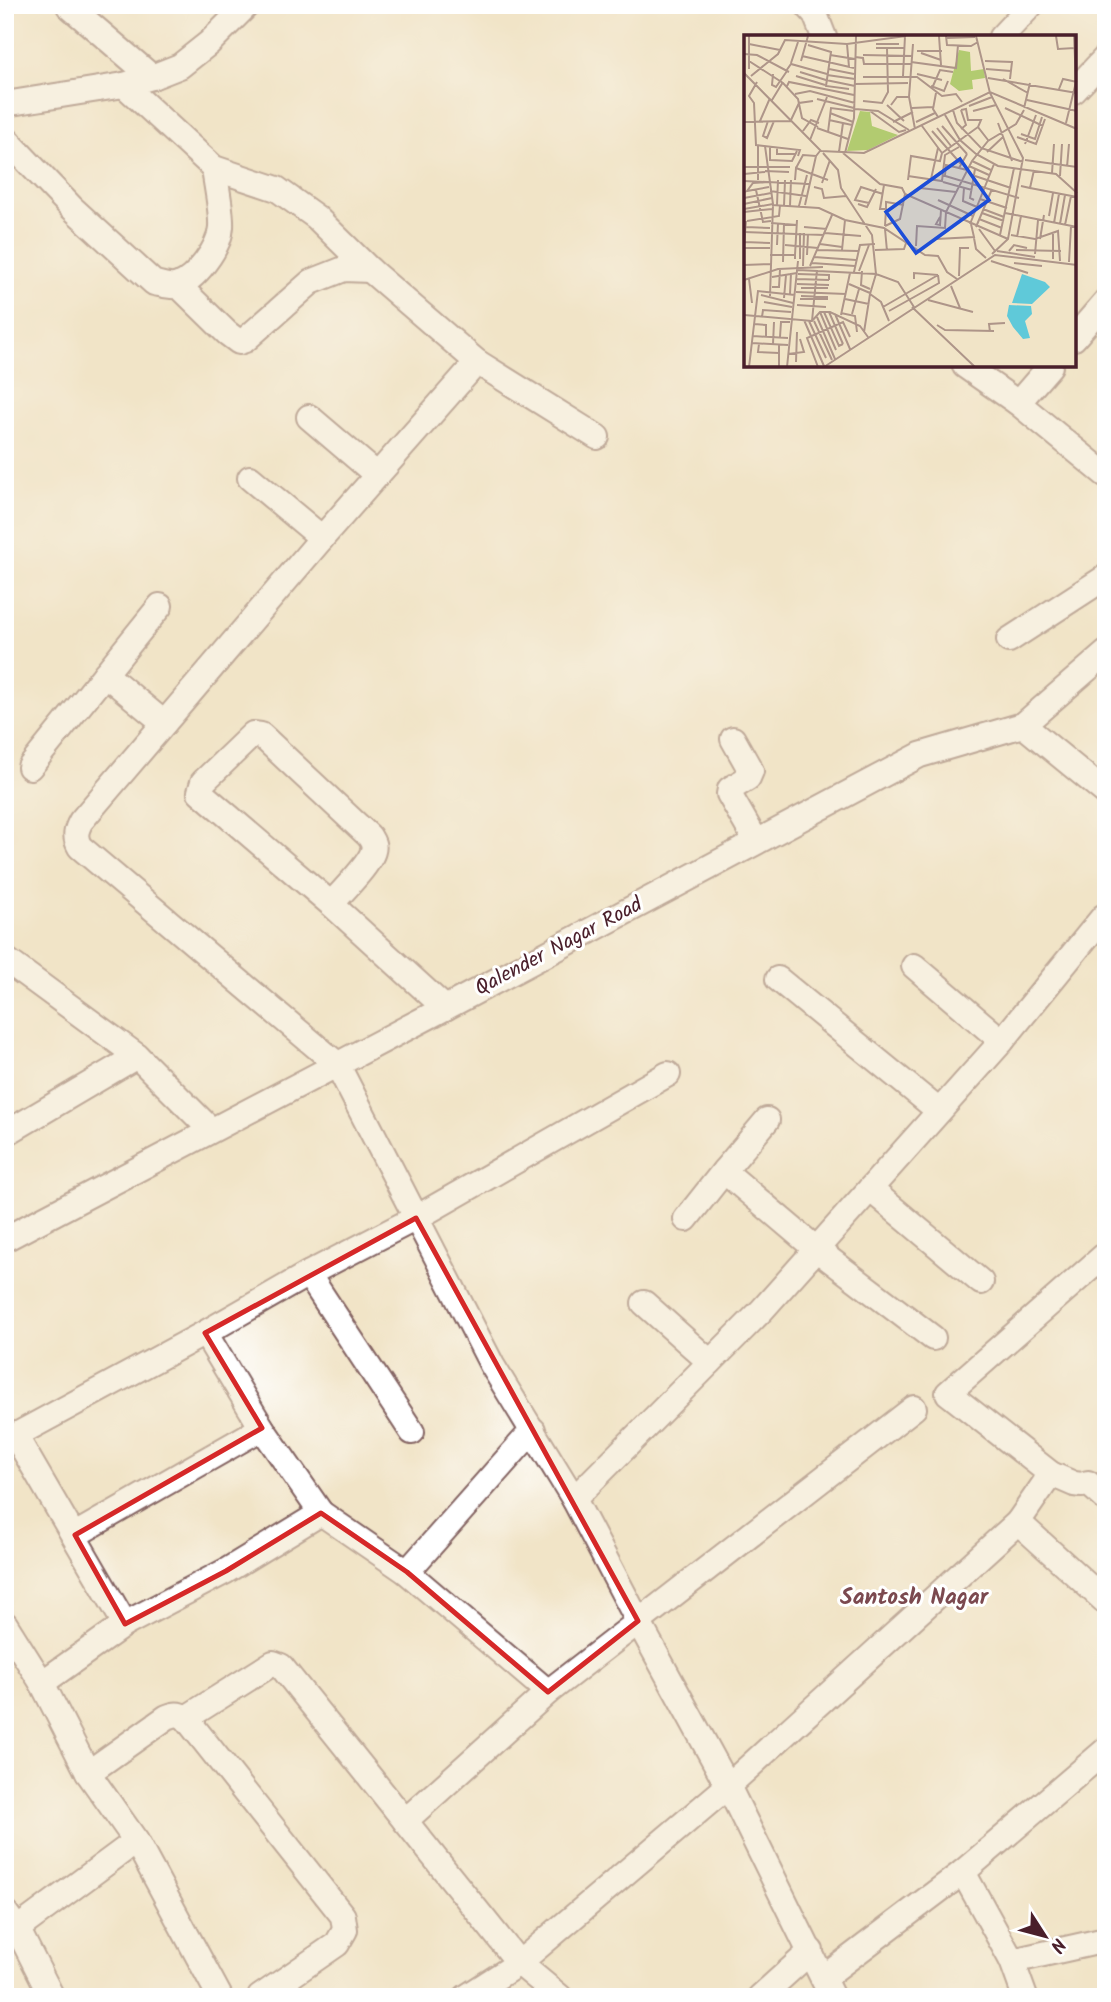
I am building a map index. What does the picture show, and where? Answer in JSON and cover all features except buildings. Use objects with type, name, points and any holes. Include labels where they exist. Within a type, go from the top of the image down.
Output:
[{"type":"street","points":[[5,104],[124,85],[180,66],[209,43],[247,5]]},
{"type":"street","points":[[807,5],[815,14],[823,35]]},
{"type":"street","points":[[1003,35],[1031,5]]},
{"type":"street","points":[[69,6],[152,77]]},
{"type":"street","points":[[1076,89],[1106,57]]},
{"type":"street","points":[[124,85],[214,167],[276,189],[297,202],[370,270],[477,362],[597,437]]},
{"type":"street","points":[[5,138],[71,207],[155,283],[178,285],[239,342],[244,341],[311,282],[344,268],[370,270]]},
{"type":"street","points":[[178,285],[203,266],[216,246],[221,228],[214,167]]},
{"type":"street","points":[[1076,336],[1106,301]]},
{"type":"street","points":[[477,362],[322,538],[81,821],[77,830],[77,842],[337,1064],[492,1365],[574,1499],[727,1786],[827,1988],[1106,1750]]},
{"type":"street","points":[[968,368],[1018,403],[1106,475]]},
{"type":"street","points":[[1018,403],[1048,368]]},
{"type":"street","points":[[309,417],[377,475]]},
{"type":"street","points":[[250,478],[322,538]]},
{"type":"street","points":[[1009,640],[1106,578]]},
{"type":"street","points":[[30,767],[160,606]]},
{"type":"street","name":"Qalender Nagar Road","points":[[5,1238],[920,755],[1023,725],[1106,653]]},
{"type":"street","points":[[106,674],[164,723]]},
{"type":"street","points":[[1023,725],[1106,793]]},
{"type":"street","points":[[331,904],[367,862],[374,850],[373,843],[369,836],[261,735],[253,734],[203,782],[200,792],[331,904],[445,1008]]},
{"type":"street","points":[[733,739],[751,771],[748,778],[730,789],[729,794],[756,841]]},
{"type":"street","points":[[574,1499],[762,1310],[1002,1041],[1103,917]]},
{"type":"street","points":[[914,966],[1002,1041]]},
{"type":"street","points":[[10,972],[137,1056],[211,1130]]},
{"type":"street","points":[[778,979],[939,1111]]},
{"type":"street","points":[[5,1134],[137,1056]]},
{"type":"street","points":[[125,1624],[75,1535],[10,1438],[416,1217],[668,1074]]},
{"type":"street","points":[[686,1219],[767,1120]]},
{"type":"street","points":[[724,1171],[816,1249],[933,1338]]},
{"type":"street","points":[[870,1189],[981,1282]]},
{"type":"street","points":[[1106,1254],[948,1393],[1051,1474],[1074,1484],[1088,1483],[1106,1499]]},
{"type":"street","points":[[308,1274],[412,1432]]},
{"type":"street","points":[[644,1303],[710,1362]]},
{"type":"street","points":[[205,1333],[262,1428],[321,1513],[407,1572],[548,1692]]},
{"type":"street","points":[[405,1821],[548,1692],[914,1408]]},
{"type":"street","points":[[75,1535],[262,1428]]},
{"type":"street","points":[[407,1572],[533,1430]]},
{"type":"street","points":[[466,1997],[519,1963],[727,1786],[1018,1522],[1051,1474]]},
{"type":"street","points":[[42,1683],[125,1624],[226,1572],[321,1513]]},
{"type":"street","points":[[1018,1522],[1106,1602]]},
{"type":"street","points":[[5,1624],[42,1683],[88,1773],[136,1841],[220,1997]]},
{"type":"street","points":[[186,1718],[273,1663],[281,1666],[519,1963],[560,1997]]},
{"type":"street","points":[[88,1773],[167,1717],[180,1714],[186,1718],[343,1916],[343,1937],[337,1944],[260,1997]]},
{"type":"street","points":[[52,1997],[9,1927],[136,1841]]},
{"type":"street","points":[[963,1872],[1013,1961],[1025,1997]]},
{"type":"street","points":[[1013,1961],[1106,1940]]},
{"type":"street","points":[[760,1997],[811,1951]]},
{"type":"highlighted area","points":[[416,1218],[638,1621],[548,1692],[407,1572],[321,1513],[226,1571],[125,1624],[75,1535],[262,1428],[205,1333]]},
{"type":"district","name":"Santosh Nagar","points":[[914,1598]]}]
